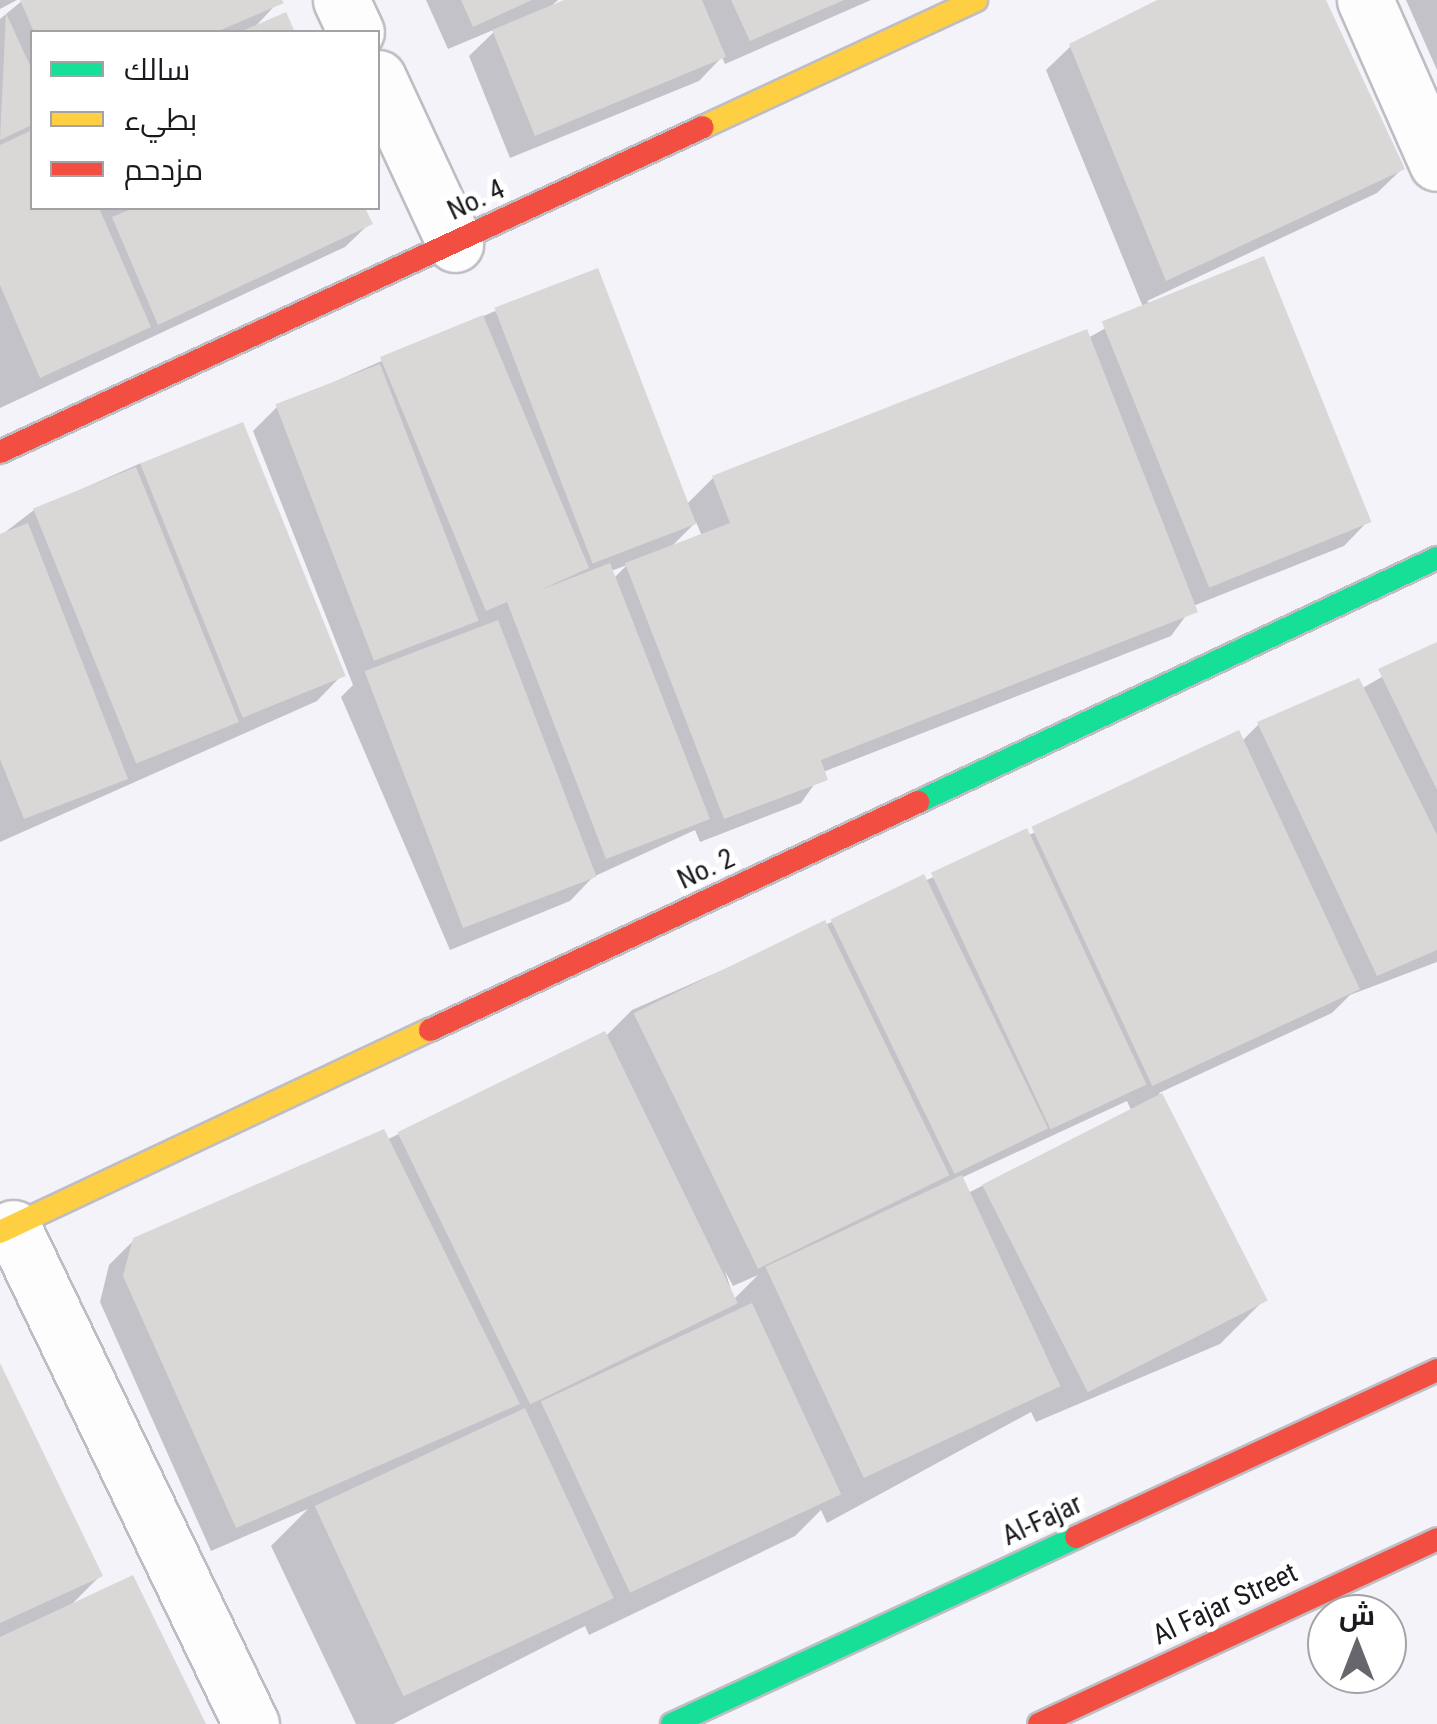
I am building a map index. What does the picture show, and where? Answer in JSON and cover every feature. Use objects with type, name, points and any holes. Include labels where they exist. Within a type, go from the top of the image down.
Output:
[{"type":"street","points":[[341,0],[355,30]]},
{"type":"street","name":"No. 4","points":[[0,452],[976,0]]},
{"type":"street","points":[[1366,0],[1437,163]]},
{"type":"street","points":[[380,82],[455,244]]},
{"type":"street","name":"No. 2","points":[[7,1230],[1437,558]]},
{"type":"street","points":[[7,1230],[251,1724]]},
{"type":"street","name":"Al-Fajar","points":[[672,1724],[1437,1370]]},
{"type":"street","name":"Al Fajar Street","points":[[1039,1724],[1437,1539]]},
{"type":"building","points":[[20,0],[284,3],[221,30],[33,30]]},
{"type":"building","points":[[461,0],[532,0],[473,27]]},
{"type":"building","points":[[564,0],[702,0],[726,57],[535,136],[492,30]]},
{"type":"building","points":[[731,0],[844,0],[750,41]]},
{"type":"building","points":[[1157,0],[1326,0],[1405,169],[1166,281],[1069,44]]},
{"type":"building","points":[[286,12],[294,30],[245,30]]},
{"type":"building","points":[[6,13],[30,66],[30,126],[0,140]]},
{"type":"building","points":[[30,131],[30,210],[100,210],[151,327],[40,378],[0,285],[0,145]]},
{"type":"building","points":[[129,210],[366,210],[373,224],[158,325],[112,217]]},
{"type":"building","points":[[1264,256],[1372,522],[1209,588],[1102,322]]},
{"type":"building","points":[[598,268],[696,524],[593,564],[494,308]]},
{"type":"building","points":[[483,315],[589,568],[538,591],[610,563],[710,819],[606,859],[507,602],[486,611],[380,357]]},
{"type":"building","points":[[1087,329],[1198,612],[821,760],[828,780],[724,819],[625,563],[730,523],[712,476]]},
{"type":"building","points":[[380,364],[479,621],[374,661],[275,404]]},
{"type":"building","points":[[243,422],[346,676],[243,718],[140,464]]},
{"type":"building","points":[[136,467],[239,722],[136,764],[33,509]]},
{"type":"building","points":[[28,523],[128,779],[24,819],[0,759],[0,534]]},
{"type":"building","points":[[498,620],[597,877],[463,928],[364,671]]},
{"type":"building","points":[[1437,642],[1437,790],[1378,669]]},
{"type":"building","points":[[1359,678],[1437,835],[1437,950],[1377,976],[1257,722]]},
{"type":"building","points":[[1239,730],[1360,989],[1152,1086],[1031,827]]},
{"type":"building","points":[[1027,828],[1147,1084],[1051,1129],[931,873]]},
{"type":"building","points":[[924,874],[1048,1128],[955,1174],[831,920]]},
{"type":"building","points":[[825,920],[949,1175],[758,1269],[634,1013]]},
{"type":"building","points":[[605,1031],[738,1303],[530,1405],[397,1132]]},
{"type":"building","points":[[1162,1093],[1268,1301],[1088,1392],[982,1185]]},
{"type":"building","points":[[384,1129],[520,1404],[236,1528],[123,1276],[133,1238]]},
{"type":"building","points":[[962,1175],[1060,1386],[864,1478],[765,1267]]},
{"type":"building","points":[[752,1303],[841,1494],[630,1593],[541,1401]]},
{"type":"building","points":[[0,1363],[103,1576],[0,1623]]},
{"type":"building","points":[[525,1408],[614,1598],[403,1696],[315,1506]]},
{"type":"building","points":[[133,1575],[206,1724],[0,1724],[0,1637]]},
{"type":"traffic: fast","points":[[918,802],[1437,558]]},
{"type":"traffic: fast","points":[[672,1724],[1076,1537]]},
{"type":"traffic: slow","points":[[703,127],[976,0]]},
{"type":"traffic: slow","points":[[0,1232],[430,1030]]},
{"type":"traffic: jam","points":[[0,452],[703,127]]},
{"type":"traffic: jam","points":[[430,1030],[918,802]]},
{"type":"traffic: jam","points":[[1076,1537],[1437,1370]]},
{"type":"traffic: jam","points":[[1039,1724],[1437,1539]]}]
